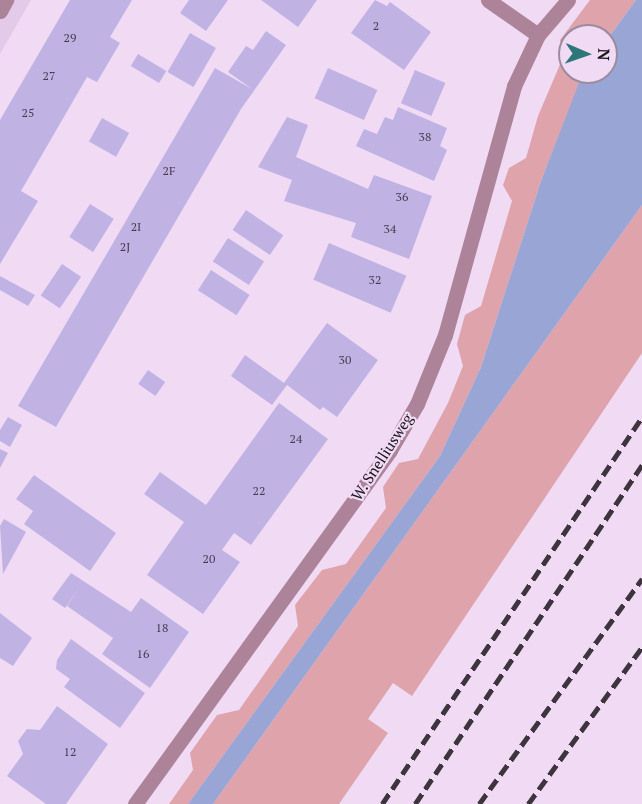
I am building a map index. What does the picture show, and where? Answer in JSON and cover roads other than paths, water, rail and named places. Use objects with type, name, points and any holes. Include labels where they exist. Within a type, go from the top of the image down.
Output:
[{"type":"street","points":[[0,11],[6,0]]},
{"type":"street","points":[[488,0],[538,35]]},
{"type":"street","name":"W. Snelliusweg","points":[[135,804],[390,450],[417,404],[445,335],[514,86],[538,35],[568,0]]},
{"type":"water","points":[[636,0],[642,0],[642,205],[213,804],[188,804],[440,456],[481,367],[541,181],[579,84],[618,84],[618,25]]},
{"type":"railway","points":[[382,804],[642,417]]},
{"type":"railway","points":[[415,804],[642,465]]},
{"type":"railway","points":[[479,804],[642,579]]},
{"type":"railway","points":[[528,804],[642,647]]}]
